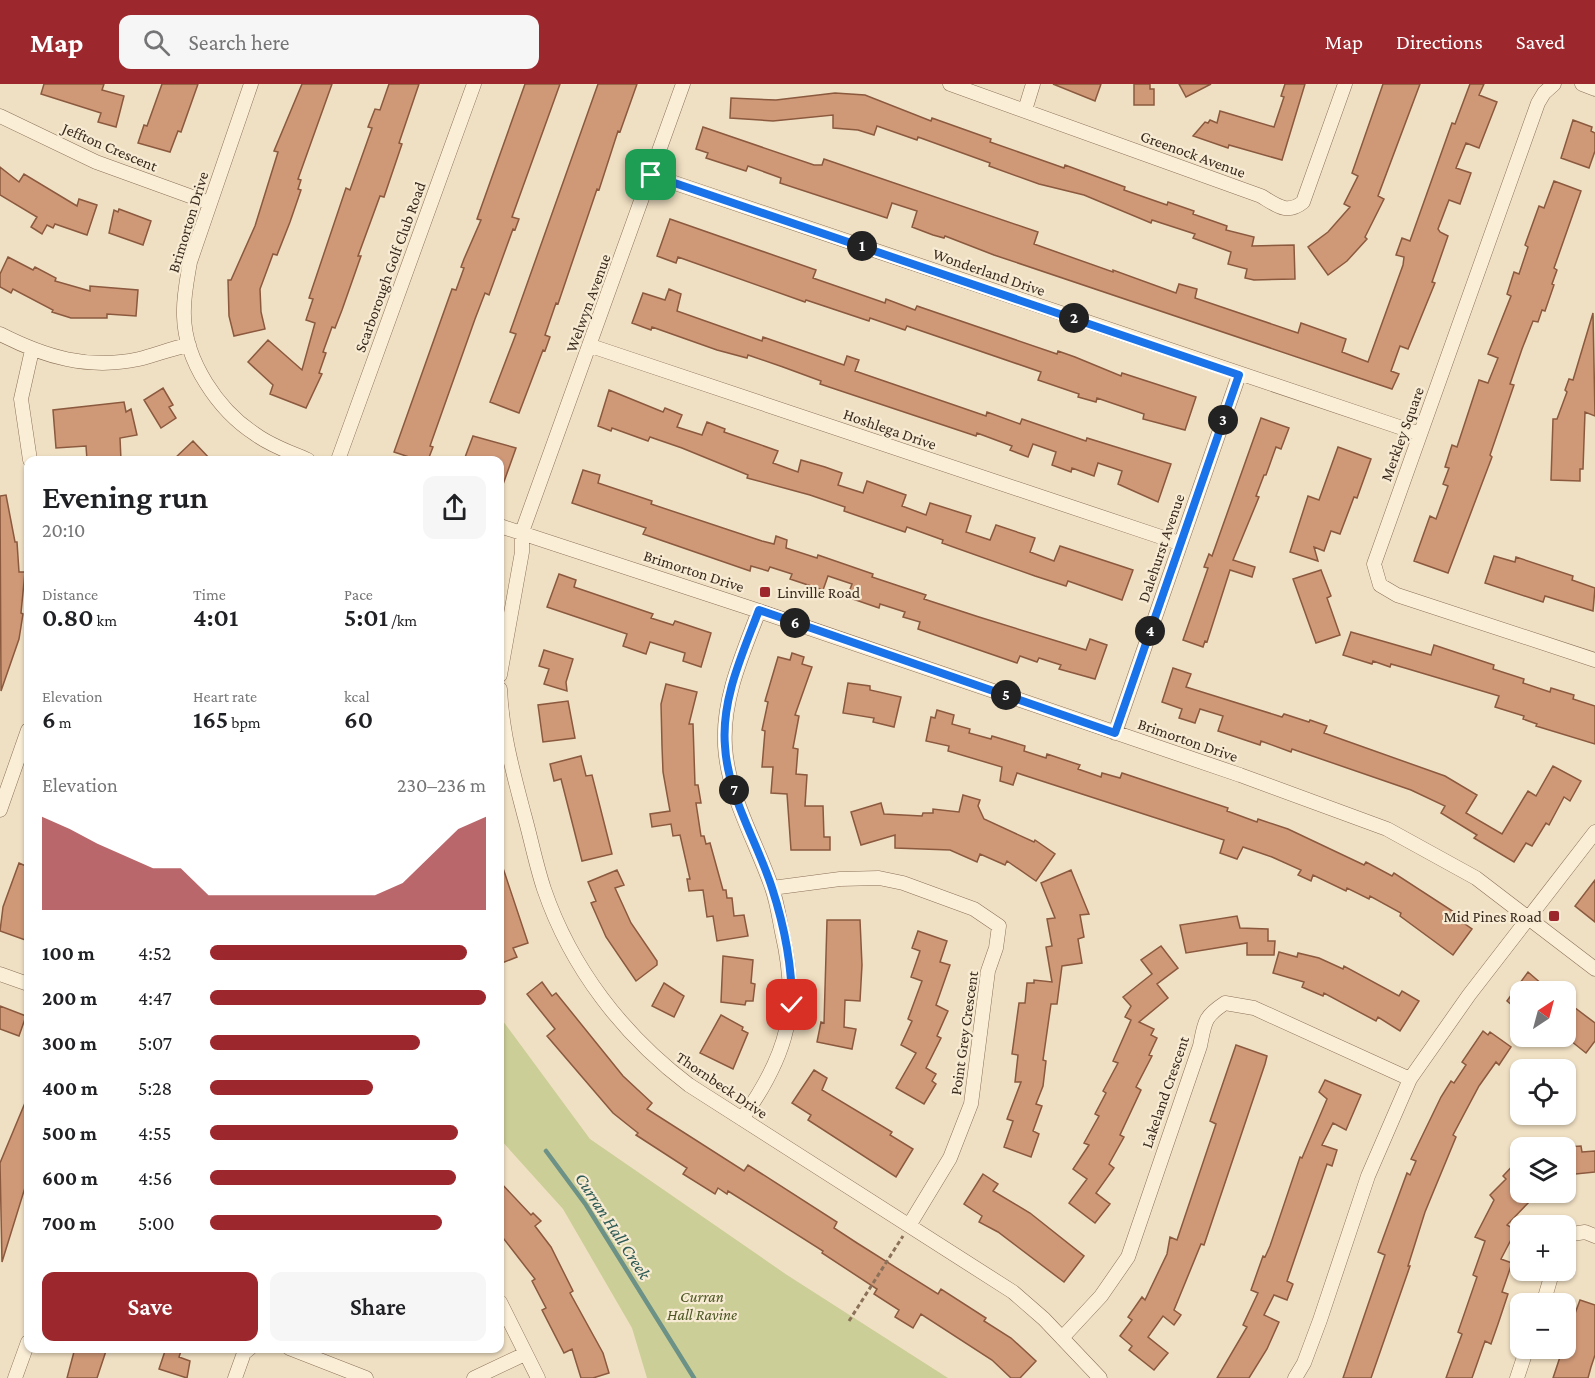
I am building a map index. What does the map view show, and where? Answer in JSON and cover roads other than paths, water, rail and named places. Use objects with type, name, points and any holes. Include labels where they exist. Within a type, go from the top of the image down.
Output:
[{"type":"street","name":"Brimorton Drive","points":[[251,84],[190,262],[185,291],[184,318],[189,345],[207,383],[234,418],[274,446],[298,456]]},
{"type":"street","name":"Scarborough Golf Club Road","points":[[339,456],[474,84]]},
{"type":"street","name":"Welwyn Avenue","points":[[522,532],[591,346],[683,84]]},
{"type":"street","name":"Greenock Avenue","points":[[950,84],[1261,196],[1284,210],[1296,208],[1303,202],[1345,84]]},
{"type":"street","points":[[1025,110],[1033,84]]},
{"type":"street","name":"Merkley Square","points":[[1554,84],[1544,93],[1538,103],[1374,564],[1380,585],[1397,595],[1595,660]]},
{"type":"street","points":[[1582,84],[1595,88]]},
{"type":"street","name":"Jeffton Crescent","points":[[0,116],[96,162],[209,203]]},
{"type":"street","name":"Wonderland Drive","points":[[651,175],[1239,375],[1420,434]]},
{"type":"street","points":[[0,334],[32,350],[56,358],[96,364],[137,359],[189,345]]},
{"type":"street","name":"Hoshlega Drive","points":[[591,346],[1179,543]]},
{"type":"street","points":[[29,456],[21,399],[32,350]]},
{"type":"street","name":"Dalehurst Avenue","points":[[1115,733],[1239,375]]},
{"type":"street","name":"Brimorton Drive","points":[[504,527],[759,610],[1387,829],[1476,878],[1595,969]]},
{"type":"street","points":[[504,653],[522,552],[522,532]]},
{"type":"street","points":[[742,1119],[756,1099],[777,1058],[790,1018],[791,976],[772,888],[740,810],[725,746],[730,695],[759,610]]},
{"type":"street","points":[[0,810],[24,741]]},
{"type":"street","name":"Thornbeck Drive","points":[[504,741],[544,889],[586,975],[608,1009],[663,1065],[742,1119],[910,1224],[1013,1292],[1100,1378]]},
{"type":"street","points":[[1295,1378],[1313,1339],[1368,1176],[1410,1080],[1469,995],[1595,832]]},
{"type":"street","name":"Point Grey Crescent","points":[[772,888],[840,879],[879,878],[903,883],[974,909],[999,926],[996,948],[988,971],[971,1104],[950,1158],[910,1224]]},
{"type":"street","points":[[0,974],[24,983]]},
{"type":"street","name":"Lakeland Crescent","points":[[1062,1338],[1101,1296],[1128,1257],[1200,1046],[1206,1016],[1214,1009],[1225,1003],[1254,1008],[1410,1080]]},
{"type":"street","points":[[1576,1233],[1585,1232],[1595,1236]]},
{"type":"street","points":[[504,1310],[538,1378]]},
{"type":"street","points":[[15,1378],[24,1353]]},
{"type":"street","points":[[235,1378],[244,1353]]},
{"type":"street","points":[[301,1353],[366,1378]]},
{"type":"street","points":[[474,1378],[525,1354]]},
{"type":"street","points":[[1517,1378],[1523,1359]]},
{"type":"waterway","name":"Curran Hall Creek","points":[[546,1151],[586,1205],[694,1378]]},
{"type":"place","name":"Linville Road","points":[[765,592]]},
{"type":"place","name":"Mid Pines Road","points":[[1554,916]]},
{"type":"park label","name":"Curran Hall Ravine","points":[[702,1305]]}]
